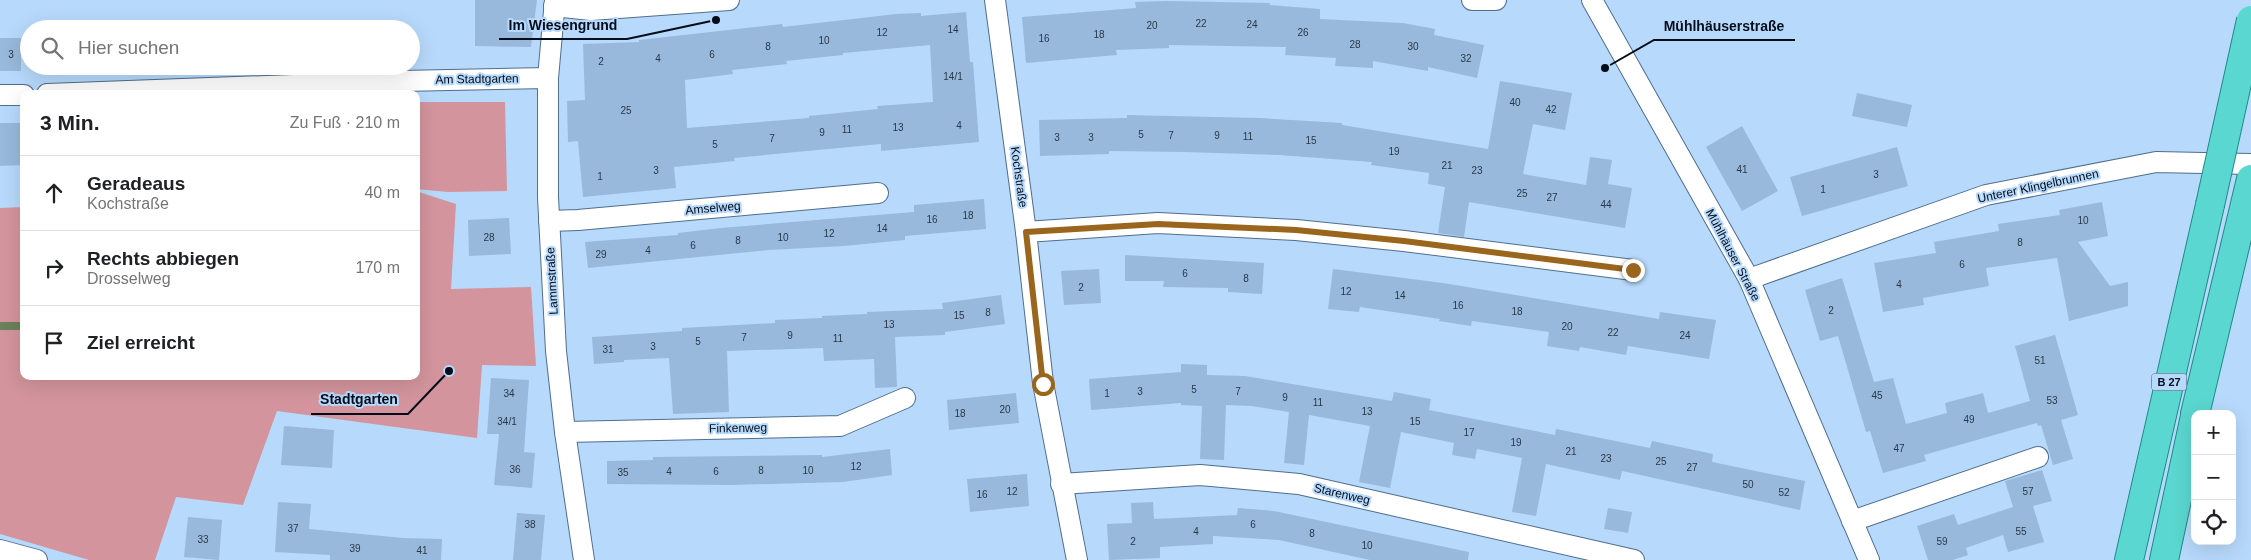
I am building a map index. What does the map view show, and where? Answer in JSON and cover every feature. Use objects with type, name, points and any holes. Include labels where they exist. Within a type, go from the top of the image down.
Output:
[{"type":"highway","name":"B 27","points":[[2129,560],[2251,20]]},
{"type":"highway","name":"B 27","points":[[2196,410],[2251,179]]},
{"type":"highway","name":"B 27","points":[[2164,560],[2191,434]]},
{"type":"street","points":[[554,3],[591,10],[729,0]]},
{"type":"street","name":"Kochstraße","points":[[995,0],[1026,232],[1043,384],[1077,560]]},
{"type":"street","points":[[1472,0],[1496,0]]},
{"type":"street","name":"Mühlhäuser Straße","points":[[1592,0],[1749,279],[1869,560]]},
{"type":"street","name":"Lammstraße","points":[[554,3],[548,78],[549,221],[556,351],[565,432],[584,560]]},
{"type":"street","name":"Am Stadtgarten","points":[[156,90],[548,78]]},
{"type":"street","points":[[0,96],[20,95]]},
{"type":"street","name":"Unterer Klingelbrunnen","points":[[1749,279],[1986,195],[2156,162],[2251,164]]},
{"type":"street","name":"Amselweg","points":[[549,221],[878,193]]},
{"type":"street","points":[[1026,232],[1158,224],[1296,230],[1422,243],[1633,270]]},
{"type":"street","name":"Finkenweg","points":[[565,432],[840,426],[905,398]]},
{"type":"street","points":[[1852,521],[2038,457]]},
{"type":"street","name":"Starenweg","points":[[1061,484],[1200,475],[1299,484],[1623,559]]},
{"type":"street","points":[[0,550],[37,560]]},
{"type":"shaded area","points":[[420,102],[505,102],[507,191],[448,192],[420,189]]},
{"type":"shaded area","points":[[420,192],[456,204],[451,289],[531,287],[536,366],[482,365],[477,438],[277,411],[243,505],[176,497],[155,560],[89,560],[0,534],[0,208],[20,207],[20,380],[420,380]]},
{"type":"building","points":[[475,0],[537,0],[531,47],[475,46]]},
{"type":"building","points":[[1135,2],[1270,3],[1270,5],[1320,9],[1320,19],[1403,23],[1435,29],[1434,35],[1484,45],[1477,78],[1428,67],[1428,71],[1373,61],[1373,68],[1335,66],[1336,58],[1285,55],[1286,47],[1169,45],[1169,48],[1116,50],[1117,55],[1026,63],[1022,17],[1136,8]]},
{"type":"building","points":[[966,12],[970,62],[973,62],[979,142],[881,151],[881,144],[734,158],[735,161],[674,167],[676,188],[583,197],[578,141],[568,142],[567,101],[585,100],[583,44],[639,42],[639,40],[782,24],[783,27],[896,14],[921,13],[921,16]],"holes":[[[930,45],[933,102],[877,106],[878,109],[809,116],[809,118],[687,128],[685,80],[733,74],[732,70],[787,64],[786,61],[843,55],[843,53]]]},
{"type":"building","points":[[0,38],[20,38],[20,71],[0,71]]},
{"type":"building","points":[[1500,81],[1572,93],[1565,130],[1533,124],[1523,174],[1586,185],[1590,157],[1612,160],[1608,184],[1632,188],[1625,228],[1469,202],[1464,237],[1438,233],[1445,187],[1428,184],[1429,173],[1371,165],[1372,162],[1279,155],[1185,152],[1109,151],[1109,154],[1040,156],[1039,120],[1127,118],[1127,115],[1259,118],[1342,123],[1342,125],[1488,149]]},
{"type":"building","points":[[1857,93],[1912,105],[1907,127],[1852,116]]},
{"type":"building","points":[[0,123],[20,123],[20,165],[0,166]]},
{"type":"building","points":[[1742,126],[1778,191],[1742,211],[1706,147]]},
{"type":"building","points":[[1897,147],[1908,186],[1802,216],[1790,177]]},
{"type":"building","points":[[984,199],[986,229],[905,236],[905,240],[844,246],[769,250],[588,268],[585,242],[678,235],[678,233],[721,228],[914,212],[914,205]]},
{"type":"building","points":[[2102,202],[2108,236],[2078,242],[2110,286],[2128,282],[2128,306],[2069,321],[2057,258],[1986,268],[1989,286],[1923,298],[1924,305],[1883,312],[1874,263],[1936,253],[1934,242],[1999,231],[1998,224],[2060,215],[2059,210]]},
{"type":"building","points":[[509,218],[511,254],[469,256],[468,220]]},
{"type":"building","points":[[1125,255],[1264,263],[1262,294],[1228,292],[1228,288],[1163,287],[1164,281],[1125,281]]},
{"type":"building","points":[[1099,269],[1101,303],[1064,305],[1061,271]]},
{"type":"building","points":[[1333,269],[1443,283],[1659,319],[1660,312],[1716,320],[1709,359],[1628,346],[1626,355],[1580,347],[1579,351],[1547,346],[1549,332],[1472,321],[1471,326],[1439,321],[1440,319],[1360,307],[1359,312],[1328,309]]},
{"type":"building","points":[[1842,278],[1874,382],[1893,378],[1906,424],[1947,413],[1945,403],[1983,393],[1988,413],[2030,401],[2015,346],[2055,335],[2078,415],[2061,420],[2073,459],[2053,465],[2041,425],[2038,426],[2037,423],[1924,455],[1926,461],[1883,473],[1870,431],[1866,432],[1838,336],[1820,341],[1805,290]]},
{"type":"building","points":[[1001,295],[1005,324],[945,332],[945,335],[895,337],[897,387],[875,388],[874,359],[824,361],[823,348],[727,351],[729,412],[673,414],[669,358],[624,360],[624,362],[594,364],[592,337],[682,331],[682,328],[775,323],[775,320],[822,318],[822,316],[867,314],[867,312],[943,309],[942,303]]},
{"type":"building","points":[[1181,364],[1207,365],[1207,375],[1245,376],[1392,401],[1394,392],[1431,399],[1429,410],[1555,435],[1556,429],[1650,448],[1652,441],[1713,454],[1712,462],[1805,481],[1800,510],[1622,471],[1620,480],[1546,464],[1536,516],[1512,512],[1522,458],[1477,449],[1475,459],[1452,455],[1454,443],[1401,432],[1390,488],[1359,482],[1370,426],[1309,415],[1304,465],[1284,463],[1289,412],[1252,406],[1226,405],[1224,460],[1200,459],[1202,406],[1181,405],[1181,403],[1091,410],[1089,379],[1181,372]]},
{"type":"building","points":[[491,378],[529,380],[524,452],[535,453],[532,488],[494,485],[499,434],[487,434]]},
{"type":"building","points":[[1016,393],[1019,423],[949,430],[947,400]]},
{"type":"building","points":[[284,426],[334,430],[332,468],[281,465]]},
{"type":"building","points":[[890,449],[892,475],[843,482],[731,485],[607,484],[607,461],[653,460],[653,457],[822,455],[822,457]]},
{"type":"building","points":[[2042,470],[2052,501],[2033,506],[2044,542],[2008,552],[2003,535],[1966,548],[1968,555],[1953,560],[1928,560],[1917,526],[1954,514],[1958,525],[2013,507],[2005,481]]},
{"type":"building","points":[[1027,474],[1029,506],[970,512],[967,479]]},
{"type":"building","points":[[278,502],[311,504],[309,529],[403,538],[442,539],[441,560],[330,560],[330,555],[275,552]]},
{"type":"building","points":[[1153,502],[1154,519],[1237,515],[1238,508],[1274,511],[1469,552],[1468,560],[1370,560],[1279,540],[1213,536],[1213,544],[1160,547],[1160,558],[1109,560],[1107,524],[1132,523],[1131,503]]},
{"type":"building","points":[[1608,508],[1632,512],[1628,533],[1604,529]]},
{"type":"building","points":[[517,513],[545,515],[541,560],[513,560]]},
{"type":"building","points":[[188,517],[222,520],[219,560],[184,557]]},
{"type":"waterway","points":[[0,326],[20,326]]},
{"type":"place","name":"Im Wiesengrund","points":[[716,20]]},
{"type":"place","name":"Mühlhäuserstraße","points":[[1605,68]]},
{"type":"place","name":"Stadtgarten","points":[[449,371]]},
{"type":"route","points":[[1043,384],[1026,232],[1158,224],[1296,230],[1404,241],[1633,270]]}]
